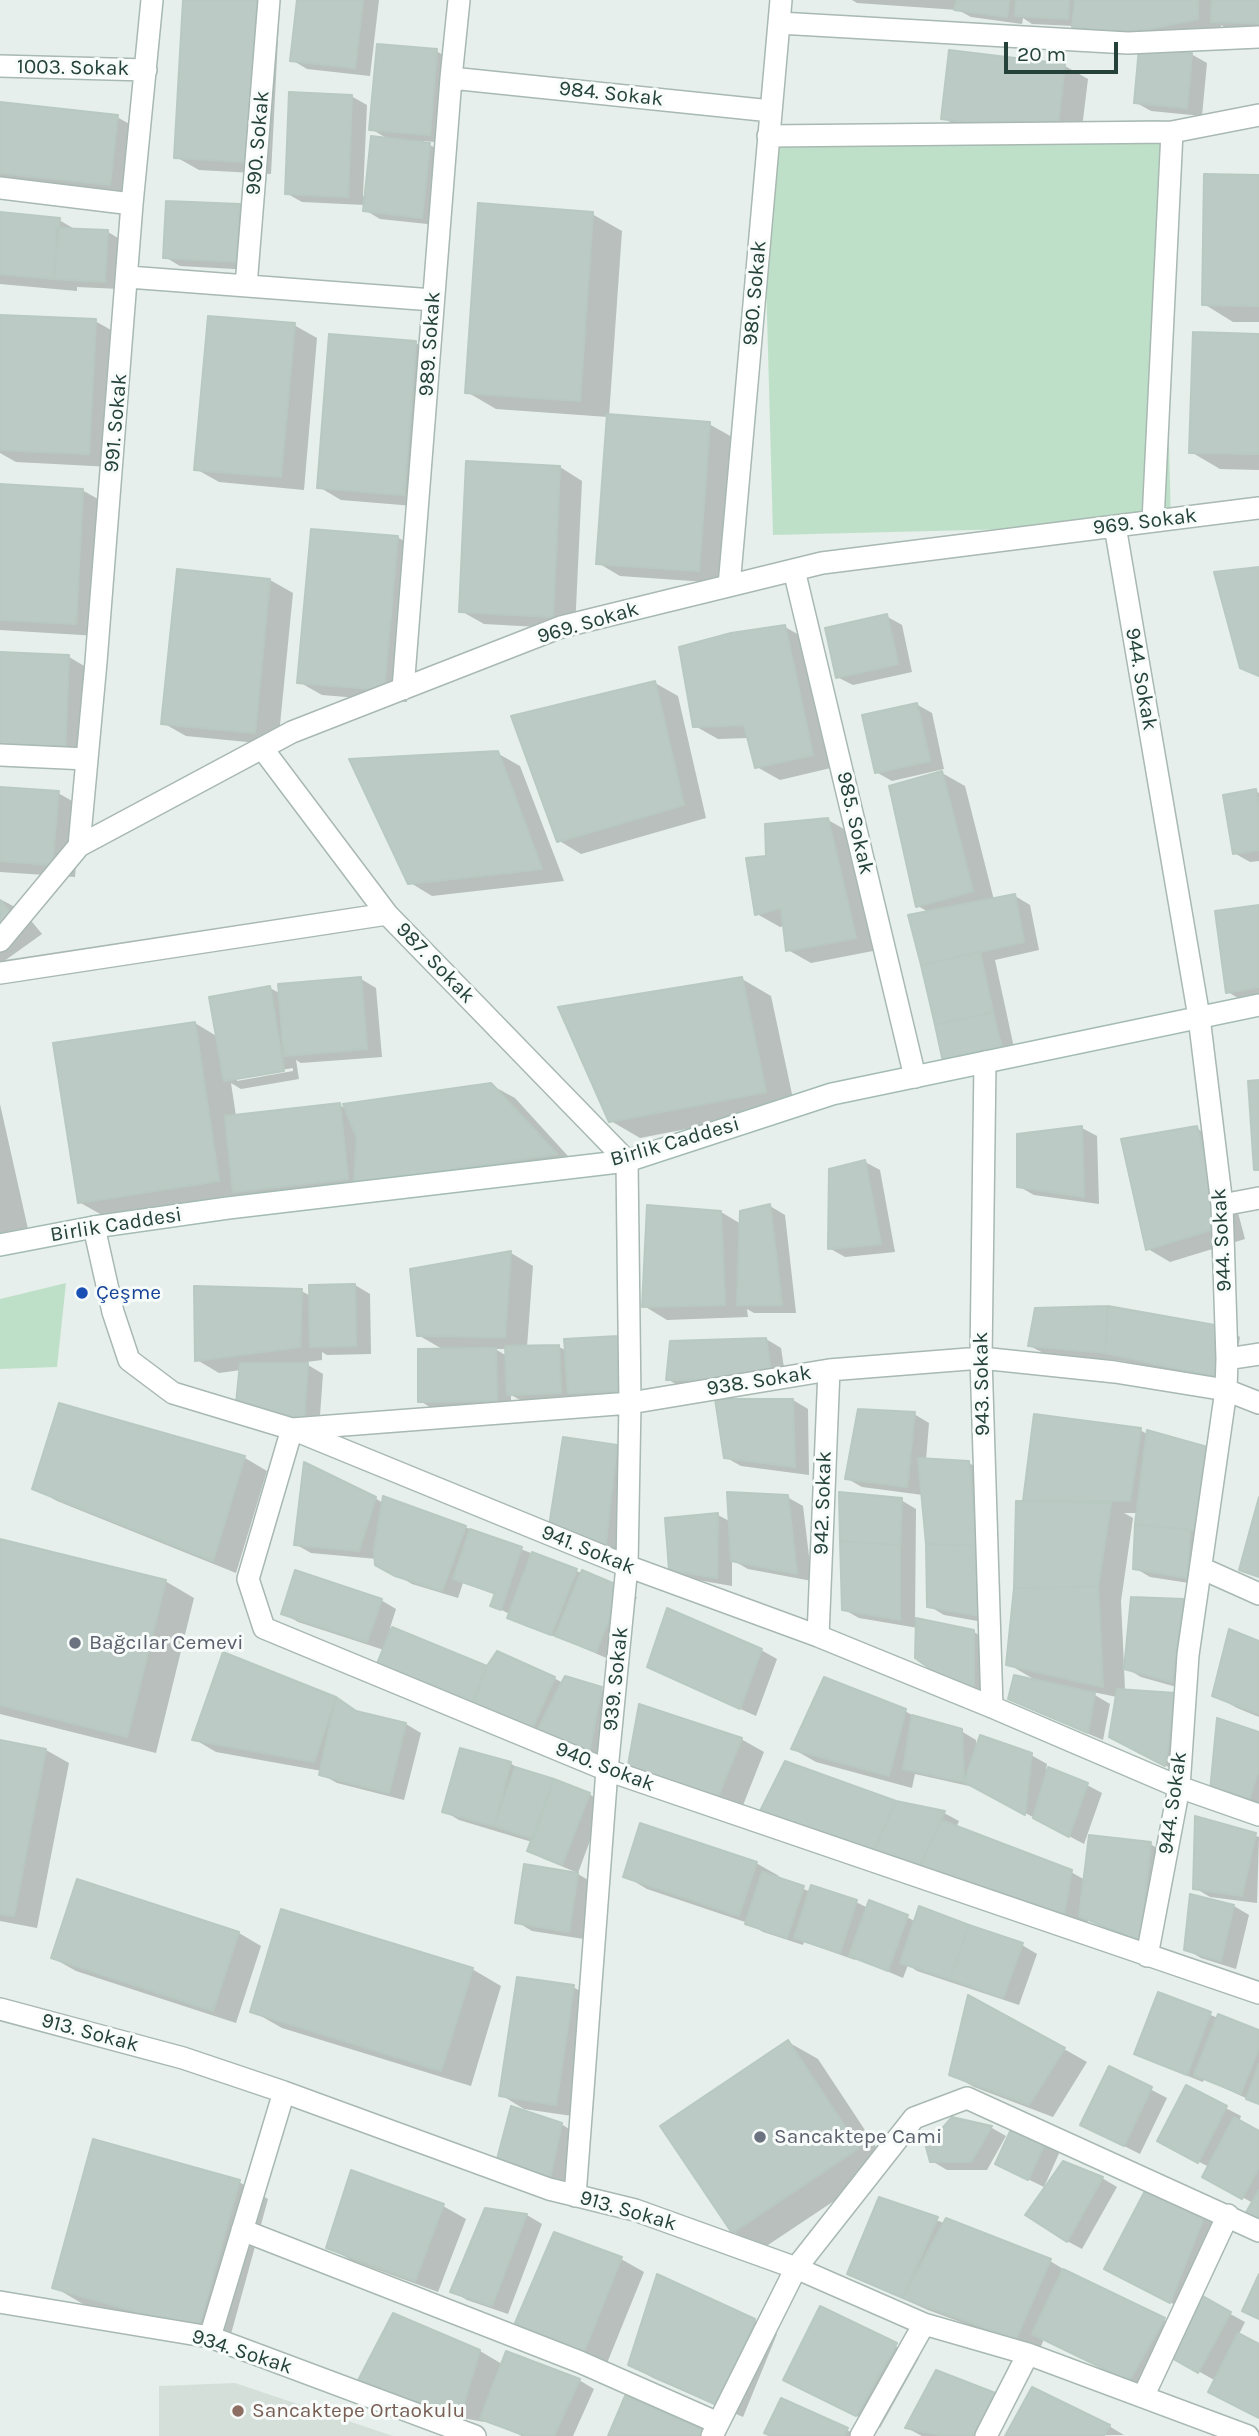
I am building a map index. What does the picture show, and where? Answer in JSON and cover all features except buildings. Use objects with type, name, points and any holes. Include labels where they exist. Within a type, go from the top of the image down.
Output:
[{"type":"street","name":"991. Sokak","points":[[79,846],[132,204],[152,0]]},
{"type":"street","name":"990. Sokak","points":[[246,286],[270,0]]},
{"type":"street","name":"989. Sokak","points":[[403,689],[459,0]]},
{"type":"street","name":"980. Sokak","points":[[729,586],[781,0]]},
{"type":"street","points":[[779,23],[1128,43],[1259,37]]},
{"type":"street","name":"1003. Sokak","points":[[0,66],[146,70]]},
{"type":"street","name":"984. Sokak","points":[[451,78],[771,111]]},
{"type":"street","points":[[768,136],[1172,132],[1259,115]]},
{"type":"street","points":[[1153,521],[1172,132]]},
{"type":"street","points":[[0,188],[132,204]]},
{"type":"street","points":[[128,277],[433,300]]},
{"type":"street","name":"969. Sokak","points":[[0,941],[79,846],[292,732],[561,627],[822,563],[1259,508]]},
{"type":"street","name":"944. Sokak","points":[[1115,526],[1199,1017],[1222,1205],[1227,1359],[1226,1390],[1188,1656],[1179,1787],[1147,1956]]},
{"type":"street","name":"985. Sokak","points":[[794,570],[915,1077]]},
{"type":"street","name":"987. Sokak","points":[[262,748],[387,914],[627,1161]]},
{"type":"street","points":[[0,755],[87,759]]},
{"type":"street","points":[[0,973],[387,914]]},
{"type":"street","name":"Birlik Caddesi","points":[[0,1245],[94,1227],[228,1208],[627,1161],[832,1094],[1259,1005]]},
{"type":"street","name":"943. Sokak","points":[[985,1062],[981,1358],[992,1707]]},
{"type":"street","name":"939. Sokak","points":[[575,2196],[607,1770],[627,1566],[630,1403],[627,1161]]},
{"type":"street","points":[[1222,1205],[1259,1198]]},
{"type":"street","name":"941. Sokak","points":[[94,1227],[113,1312],[129,1360],[173,1393],[292,1429],[627,1566],[818,1636],[1179,1787],[1259,1815]]},
{"type":"street","points":[[1227,1359],[1259,1353]]},
{"type":"street","name":"938. Sokak","points":[[292,1429],[630,1403],[829,1370],[981,1358],[1115,1372],[1226,1390],[1259,1403]]},
{"type":"street","name":"942. Sokak","points":[[818,1636],[829,1370]]},
{"type":"street","name":"940. Sokak","points":[[292,1429],[248,1579],[264,1628],[607,1770],[1259,1993]]},
{"type":"street","points":[[1200,1568],[1259,1594]]},
{"type":"street","name":"913. Sokak","points":[[0,2009],[175,2055],[549,2189],[635,2210],[796,2269],[924,2324],[1028,2354],[1248,2436]]},
{"type":"street","points":[[210,2337],[284,2092]]},
{"type":"street","points":[[242,2230],[580,2362],[715,2429],[796,2269],[914,2118],[967,2098],[1259,2231]]},
{"type":"street","points":[[1143,2397],[1228,2215]]},
{"type":"street","name":"934. Sokak","points":[[0,2302],[210,2337],[475,2436]]},
{"type":"street","points":[[862,2436],[924,2324]]},
{"type":"street","points":[[986,2436],[1028,2354]]},
{"type":"shaded area","name":"Sancaktepe Ortaokulu","points":[[235,2383],[393,2436],[159,2436],[159,2386]]},
{"type":"green space","points":[[1161,120],[1171,525],[773,535],[762,130]]},
{"type":"green space","points":[[66,1283],[57,1367],[0,1369],[0,1299]]},
{"type":"place","name":"Çeşme","points":[[82,1293]]},
{"type":"place","name":"Bağcılar Cemevi","points":[[75,1643]]},
{"type":"place","name":"Sancaktepe Cami","points":[[760,2137]]},
{"type":"place","name":"Sancaktepe Ortaokulu","points":[[238,2411]]}]
